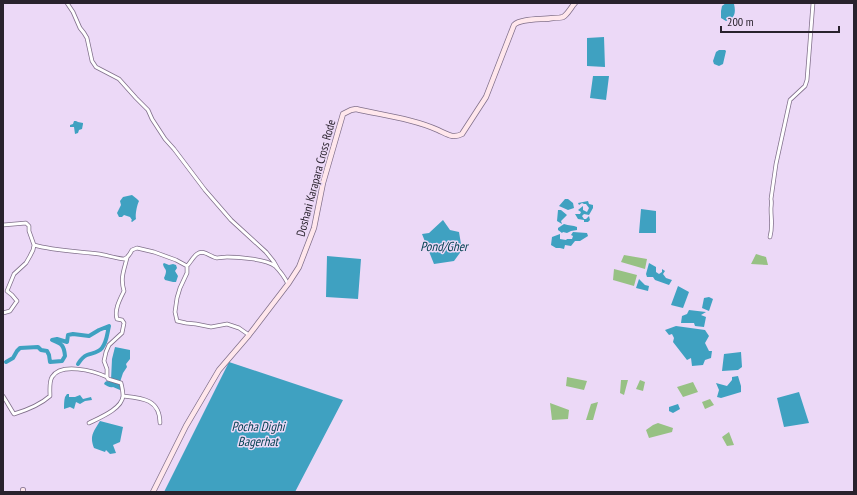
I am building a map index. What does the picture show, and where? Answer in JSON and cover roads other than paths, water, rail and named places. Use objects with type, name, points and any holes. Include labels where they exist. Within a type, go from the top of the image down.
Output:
[{"type":"street","points":[[67,3],[87,38],[92,61],[96,67],[119,80],[148,110],[165,139],[205,190],[231,220],[266,252],[288,284]]},
{"type":"street","name":"Doshani Karapara Cross Rode","points":[[153,492],[186,426],[219,370],[249,335],[299,268],[314,228],[323,183],[343,114],[356,109],[426,125],[452,136],[458,136],[462,134],[486,96],[516,22],[522,20],[542,20],[562,17],[567,14],[575,3]]},
{"type":"street","points":[[770,237],[772,231],[771,206],[776,164],[788,107],[790,100],[805,86],[807,80],[813,3]]},
{"type":"street","points":[[3,225],[26,223],[29,226],[29,231],[34,245],[26,263],[14,274],[7,291],[17,301],[10,311],[3,313]]},
{"type":"street","points":[[34,245],[79,253],[99,254],[123,259],[127,258]]},
{"type":"street","points":[[107,377],[107,369],[104,361],[106,352],[109,345],[122,333],[124,323],[122,320],[117,318],[116,314],[119,300],[124,291],[122,276],[127,258],[132,250],[137,248],[154,252],[176,260],[187,266]]},
{"type":"street","points":[[249,335],[239,328],[227,324],[211,327],[186,324],[177,321],[175,312],[177,298],[187,273],[187,266],[196,254],[206,253],[217,258],[226,257],[253,259],[269,263],[278,269]]},
{"type":"street","points":[[3,396],[14,414],[26,410],[45,401],[50,396],[51,378],[56,372],[64,369],[89,371],[121,383],[123,396],[121,402],[108,413],[89,423]]},
{"type":"street","points":[[123,396],[147,399],[157,408],[160,423]]},
{"type":"water","points":[[726,3],[734,4],[735,10],[733,17],[726,21],[721,18],[721,11],[722,6]]},
{"type":"water","points":[[604,37],[605,67],[587,66],[587,38]]},
{"type":"water","points":[[719,50],[726,51],[723,64],[719,66],[714,64],[713,61],[716,52]]},
{"type":"water","points":[[593,76],[609,76],[606,100],[590,98]]},
{"type":"water","points":[[74,121],[83,123],[82,129],[75,134],[74,127],[70,127]]},
{"type":"water","points":[[132,195],[139,201],[136,210],[136,219],[132,222],[130,217],[124,215],[119,217],[117,213],[121,205],[120,201],[123,197]]},
{"type":"water","points":[[565,199],[568,199],[573,203],[574,208],[568,210],[559,206]]},
{"type":"water","points":[[588,201],[589,204],[593,205],[593,208],[589,215],[584,214],[582,216],[586,219],[589,216],[590,220],[588,222],[584,222],[584,220],[578,219],[575,214],[580,214],[581,212],[578,210],[583,206],[583,210],[587,212],[589,208],[586,204],[582,203],[579,205],[578,203]]},
{"type":"water","points":[[641,209],[656,211],[656,233],[639,233]]},
{"type":"water","points":[[558,210],[561,210],[567,215],[561,221],[562,224],[557,221]]},
{"type":"water","name":"Pond/Gher","points":[[443,220],[450,230],[459,232],[462,250],[454,261],[434,264],[422,234],[429,233]]},
{"type":"water","points":[[564,224],[577,227],[577,230],[562,233],[558,230],[558,228]]},
{"type":"water","points":[[573,232],[587,233],[588,236],[580,241],[575,241],[571,246],[565,245],[564,249],[556,248],[551,245],[552,237],[560,234],[560,239],[572,239],[573,236],[571,235]]},
{"type":"water","points":[[327,256],[361,259],[358,299],[326,297]]},
{"type":"water","points":[[164,263],[176,265],[177,268],[175,271],[178,276],[176,282],[165,280],[164,278],[166,271],[163,265]]},
{"type":"water","points":[[649,263],[656,267],[656,272],[659,274],[662,272],[662,269],[665,271],[663,274],[666,278],[672,280],[669,285],[655,280],[653,277],[647,277],[646,274]]},
{"type":"water","points":[[639,279],[645,285],[649,286],[648,291],[636,288]]},
{"type":"water","points":[[678,286],[689,292],[683,308],[671,305]]},
{"type":"water","points":[[709,297],[713,299],[709,311],[702,308],[704,298]]},
{"type":"water","points":[[689,310],[706,312],[701,315],[706,317],[704,327],[695,326],[694,323],[681,323],[682,316],[687,314]]},
{"type":"water","points":[[676,326],[705,330],[709,336],[705,343],[709,351],[712,351],[711,358],[705,360],[703,365],[692,366],[691,358],[687,360],[673,342],[674,338],[672,334],[669,335],[665,330]]},
{"type":"water","points":[[115,347],[130,350],[130,359],[126,364],[127,367],[120,382],[111,380],[112,359]]},
{"type":"water","points":[[741,352],[742,367],[738,370],[722,371],[724,354]]},
{"type":"water","name":"Pocha Dighi Bagerhat","points":[[229,362],[343,400],[295,492],[164,492]]},
{"type":"water","points":[[738,376],[741,392],[721,398],[717,397],[719,390],[716,383],[727,386],[732,380],[732,377]]},
{"type":"water","points":[[107,381],[119,383],[120,390],[113,387],[108,387],[104,384]]},
{"type":"water","points":[[799,392],[809,423],[784,427],[777,398]]},
{"type":"water","points":[[69,394],[69,397],[80,395],[83,399],[91,397],[92,400],[85,401],[80,404],[76,402],[74,409],[70,407],[64,409],[65,397]]},
{"type":"water","points":[[678,404],[680,409],[673,413],[669,411],[669,407]]},
{"type":"water","points":[[100,421],[123,427],[120,442],[113,445],[116,453],[110,454],[106,450],[105,452],[94,448],[92,437]]},
{"type":"waterway","points":[[6,362],[13,358],[20,348],[38,347],[41,350],[47,351],[50,362],[62,361],[65,356],[64,349],[60,344],[52,340],[57,339],[67,342],[68,335],[73,334],[89,336],[109,326],[104,346],[97,352],[87,355],[81,359],[78,364]]}]
